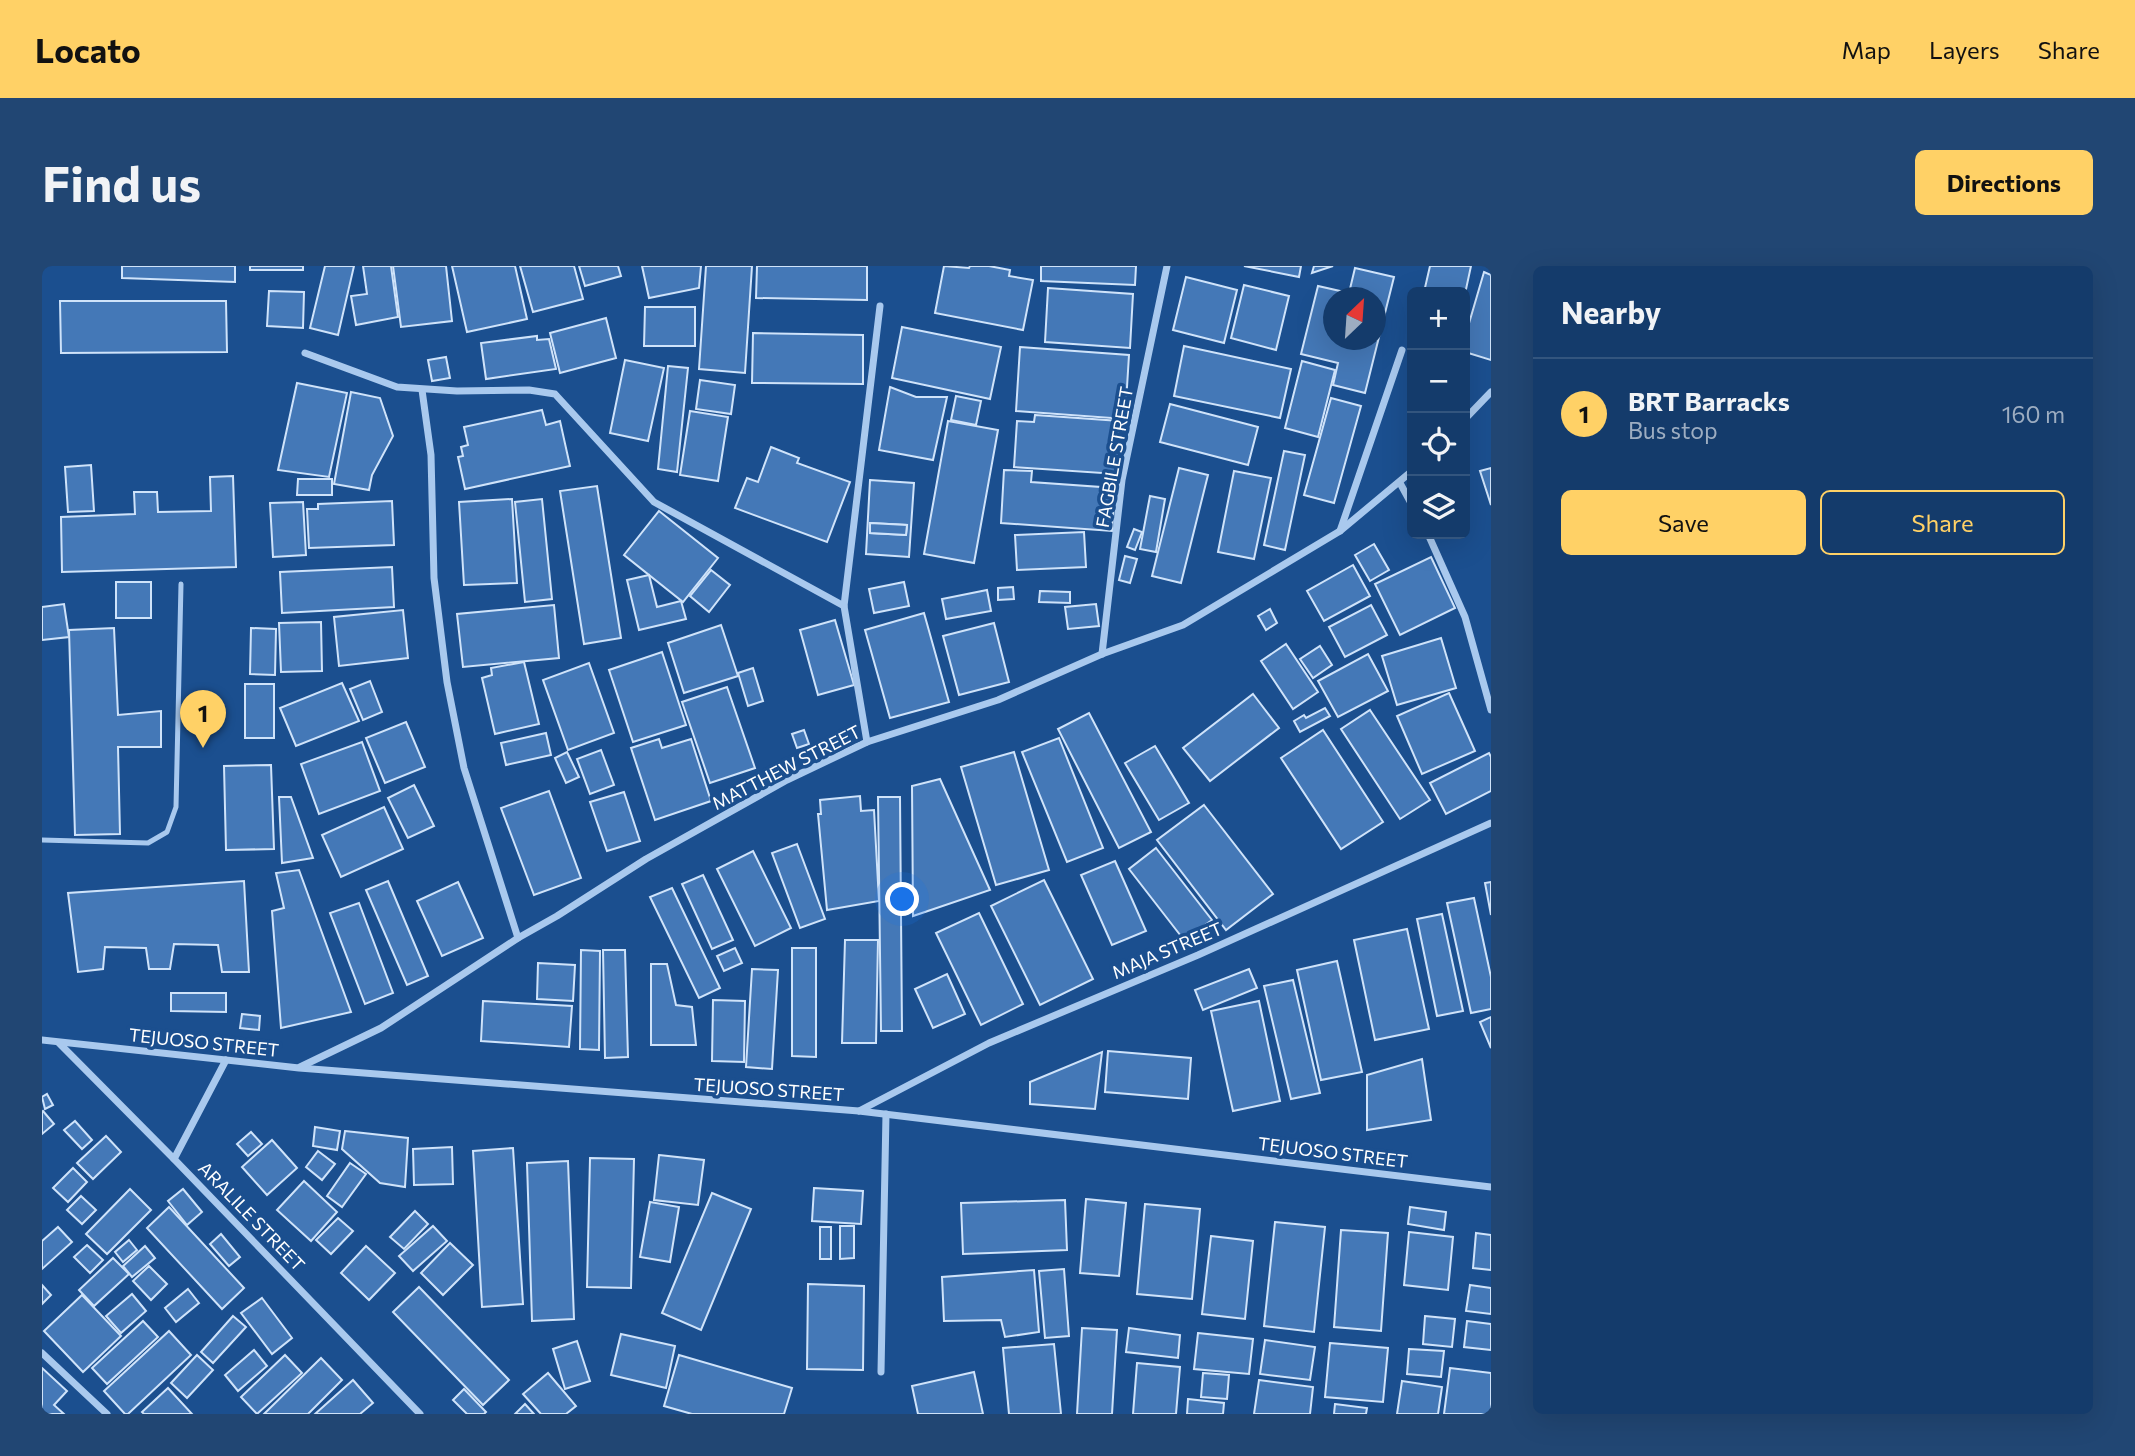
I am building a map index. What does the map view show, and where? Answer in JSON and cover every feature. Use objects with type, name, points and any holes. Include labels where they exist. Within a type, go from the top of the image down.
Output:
[{"type":"street","name":"FAGBILE STREET","points":[[1102,654],[1122,480],[1167,266]]},
{"type":"street","points":[[867,742],[844,606],[880,306]]},
{"type":"street","points":[[1340,531],[1402,350]]},
{"type":"street","points":[[305,353],[397,387],[422,390],[529,390],[555,394],[654,502],[844,606]]},
{"type":"street","points":[[422,390],[431,455],[433,578],[447,682],[464,768],[518,937]]},
{"type":"street","points":[[1470,414],[1491,391]]},
{"type":"street","name":"MATTHEW STREET","points":[[299,1068],[381,1028],[518,937],[557,916],[646,859],[787,780],[867,742],[998,700],[1102,654],[1183,625],[1340,531],[1407,476]]},
{"type":"street","points":[[1400,483],[1407,496]]},
{"type":"street","points":[[1431,539],[1465,617],[1491,710]]},
{"type":"street","name":"MAJA STREET","points":[[859,1111],[989,1044],[1211,949],[1491,823]]},
{"type":"street","name":"TEJUOSO STREET","points":[[42,1040],[299,1068],[859,1111],[1491,1187]]},
{"type":"street","name":"ARALILE STREET","points":[[58,1043],[420,1414]]},
{"type":"street","points":[[174,1159],[226,1060]]},
{"type":"street","points":[[881,1371],[886,1114]]},
{"type":"street","points":[[42,1353],[107,1414]]},
{"type":"lane","points":[[42,841],[148,843],[167,832],[176,807],[181,584]]},
{"type":"building","points":[[122,266],[235,266],[235,282],[122,278]]},
{"type":"building","points":[[250,266],[303,266],[303,270],[250,270]]},
{"type":"building","points":[[325,266],[354,266],[338,335],[310,328]]},
{"type":"building","points":[[363,266],[391,266],[398,317],[356,325],[351,296],[367,294]]},
{"type":"building","points":[[393,266],[446,266],[452,321],[401,327]]},
{"type":"building","points":[[452,266],[515,266],[527,319],[467,332]]},
{"type":"building","points":[[520,266],[574,266],[583,299],[533,312]]},
{"type":"building","points":[[579,266],[618,266],[621,276],[585,286]]},
{"type":"building","points":[[642,266],[701,266],[699,288],[649,298]]},
{"type":"building","points":[[706,266],[752,266],[745,373],[699,369]]},
{"type":"building","points":[[757,266],[867,266],[867,300],[756,298]]},
{"type":"building","points":[[944,266],[989,266],[1010,270],[1009,276],[1033,280],[1023,330],[935,313]]},
{"type":"building","points":[[1041,266],[1136,266],[1135,285],[1041,281]]},
{"type":"building","points":[[1244,266],[1301,266],[1299,277]]},
{"type":"building","points":[[1314,266],[1333,266],[1312,273]]},
{"type":"building","points":[[1430,266],[1471,266],[1466,287],[1425,287]]},
{"type":"building","points":[[1355,268],[1394,277],[1386,309],[1386,287],[1350,287]]},
{"type":"building","points":[[1484,272],[1491,275],[1491,360],[1470,354],[1470,320]]},
{"type":"building","points":[[1186,277],[1237,290],[1224,343],[1173,330]]},
{"type":"building","points":[[1244,285],[1289,296],[1276,350],[1231,338]]},
{"type":"building","points":[[1318,286],[1323,287],[1323,350],[1376,350],[1365,393],[1333,385],[1338,363],[1301,354]]},
{"type":"building","points":[[1048,288],[1133,294],[1130,348],[1045,342]]},
{"type":"building","points":[[269,291],[304,292],[303,328],[267,326]]},
{"type":"building","points":[[60,301],[226,301],[227,352],[61,353]]},
{"type":"building","points":[[645,307],[695,307],[695,346],[644,346]]},
{"type":"building","points":[[606,318],[616,358],[560,373],[550,333]]},
{"type":"building","points":[[902,327],[1001,347],[990,399],[892,378]]},
{"type":"building","points":[[753,333],[863,335],[863,384],[752,383]]},
{"type":"building","points":[[537,336],[537,340],[549,339],[556,369],[486,379],[481,343]]},
{"type":"building","points":[[1184,346],[1291,369],[1280,418],[1174,396]]},
{"type":"building","points":[[1020,347],[1129,355],[1125,419],[1016,411]]},
{"type":"building","points":[[446,357],[450,378],[432,381],[428,360]]},
{"type":"building","points":[[625,360],[664,368],[648,441],[610,433]]},
{"type":"building","points":[[1302,361],[1335,370],[1318,437],[1285,428]]},
{"type":"building","points":[[668,366],[688,368],[677,472],[658,469]]},
{"type":"building","points":[[700,380],[735,385],[731,414],[696,409]]},
{"type":"building","points":[[297,383],[347,393],[329,477],[278,470]]},
{"type":"building","points":[[890,387],[916,397],[947,397],[933,460],[879,450]]},
{"type":"building","points":[[351,392],[380,398],[393,436],[372,475],[369,490],[334,484]]},
{"type":"building","points":[[956,396],[981,401],[976,425],[951,420]]},
{"type":"building","points":[[1331,398],[1361,406],[1334,503],[1304,495]]},
{"type":"building","points":[[1170,404],[1258,427],[1248,465],[1160,442]]},
{"type":"building","points":[[542,410],[546,425],[560,421],[570,466],[465,489],[458,457],[463,456],[461,447],[468,445],[464,427]]},
{"type":"building","points":[[690,411],[728,417],[718,481],[680,475]]},
{"type":"building","points":[[1035,415],[1120,421],[1117,474],[1014,467],[1017,421],[1034,422]]},
{"type":"building","points":[[948,421],[998,430],[974,563],[924,554]]},
{"type":"building","points":[[771,447],[799,458],[797,463],[850,482],[827,542],[735,508],[747,478],[758,482]]},
{"type":"building","points":[[1284,451],[1305,455],[1285,550],[1264,545]]},
{"type":"building","points":[[91,465],[94,511],[68,512],[65,467]]},
{"type":"building","points":[[1179,468],[1208,475],[1181,583],[1152,576]]},
{"type":"building","points":[[1491,468],[1491,505],[1480,471]]},
{"type":"building","points":[[1004,470],[1032,471],[1031,482],[1115,488],[1112,531],[1001,523]]},
{"type":"building","points":[[1234,471],[1271,478],[1254,559],[1218,552]]},
{"type":"building","points":[[233,476],[236,567],[62,572],[61,517],[135,514],[134,492],[157,492],[158,512],[211,511],[210,477]]},
{"type":"building","points":[[298,479],[332,479],[332,495],[297,495]]},
{"type":"building","points":[[870,480],[914,483],[909,557],[866,554]],"holes":[[[870,523],[907,525],[906,535],[870,533]]]},
{"type":"building","points":[[597,486],[621,638],[584,644],[560,491]]},
{"type":"building","points":[[1150,496],[1165,499],[1156,552],[1140,549]]},
{"type":"building","points":[[512,499],[517,583],[464,585],[459,502]]},
{"type":"building","points":[[542,499],[552,599],[525,602],[515,502]]},
{"type":"building","points":[[392,501],[394,545],[309,548],[307,509],[318,509],[318,504]]},
{"type":"building","points":[[303,502],[306,555],[273,557],[270,503]]},
{"type":"building","points":[[659,511],[718,558],[683,602],[624,555]]},
{"type":"building","points":[[870,523],[907,525],[906,535],[870,533]]},
{"type":"building","points":[[1134,529],[1142,532],[1135,550],[1127,547]]},
{"type":"building","points":[[1084,532],[1086,567],[1017,570],[1015,535]]},
{"type":"building","points":[[1374,544],[1389,570],[1370,581],[1355,555]]},
{"type":"building","points":[[1125,556],[1137,559],[1130,583],[1119,580]]},
{"type":"building","points":[[1431,557],[1455,608],[1400,635],[1375,584]]},
{"type":"building","points":[[1353,565],[1370,596],[1324,621],[1307,591]]},
{"type":"building","points":[[392,567],[394,607],[282,613],[280,572]]},
{"type":"building","points":[[711,570],[730,585],[709,612],[690,596]]},
{"type":"building","points":[[649,575],[657,607],[681,601],[686,619],[639,630],[627,580]]},
{"type":"building","points":[[116,582],[151,582],[151,618],[116,618]]},
{"type":"building","points":[[904,582],[909,606],[874,613],[869,589]]},
{"type":"building","points":[[1013,587],[1014,599],[998,600],[998,588]]},
{"type":"building","points":[[987,590],[991,611],[946,619],[942,599]]},
{"type":"building","points":[[1040,591],[1070,592],[1070,603],[1039,602]]},
{"type":"building","points":[[64,604],[69,637],[42,640],[42,607]]},
{"type":"building","points":[[1096,604],[1099,626],[1068,629],[1065,607]]},
{"type":"building","points":[[554,605],[559,658],[463,667],[457,614]]},
{"type":"building","points":[[1371,605],[1387,635],[1345,657],[1329,627]]},
{"type":"building","points":[[1270,609],[1277,623],[1266,630],[1258,616]]},
{"type":"building","points":[[403,610],[408,658],[339,666],[334,617]]},
{"type":"building","points":[[924,613],[949,702],[890,718],[865,630]]},
{"type":"building","points":[[835,620],[854,685],[818,695],[800,630]]},
{"type":"building","points":[[321,622],[322,671],[281,672],[279,623]]},
{"type":"building","points":[[994,623],[1009,682],[959,695],[943,636]]},
{"type":"building","points":[[721,625],[738,676],[684,693],[668,643]]},
{"type":"building","points":[[114,628],[118,715],[161,711],[161,747],[118,747],[120,834],[75,835],[69,630]]},
{"type":"building","points":[[251,628],[276,629],[275,675],[250,674]]},
{"type":"building","points":[[1441,638],[1456,688],[1397,705],[1382,656]]},
{"type":"building","points":[[1286,644],[1318,692],[1293,709],[1261,661]]},
{"type":"building","points":[[1320,646],[1332,665],[1313,678],[1300,659]]},
{"type":"building","points":[[662,652],[686,725],[633,742],[609,670]]},
{"type":"building","points":[[1368,654],[1388,691],[1338,717],[1318,681]]},
{"type":"building","points":[[524,662],[539,724],[495,734],[482,678],[492,675],[491,668]]},
{"type":"building","points":[[589,663],[614,733],[568,750],[543,680]]},
{"type":"building","points":[[753,668],[763,701],[748,706],[738,673]]},
{"type":"building","points":[[370,681],[382,712],[363,720],[350,689]]},
{"type":"building","points":[[342,683],[359,721],[296,746],[280,708]]},
{"type":"building","points":[[245,684],[274,684],[274,738],[245,738]]},
{"type":"building","points":[[727,687],[755,768],[710,783],[682,702]]},
{"type":"building","points":[[1449,693],[1475,751],[1422,774],[1397,716]]},
{"type":"building","points":[[1253,694],[1279,728],[1210,781],[1183,748]]},
{"type":"building","points":[[1325,708],[1330,716],[1300,732],[1294,721]]},
{"type":"building","points":[[1370,710],[1430,800],[1400,819],[1341,729]]},
{"type":"building","points":[[1089,713],[1151,832],[1119,848],[1058,729]]},
{"type":"building","points":[[406,722],[425,767],[385,783],[366,738]]},
{"type":"building","points":[[804,730],[809,744],[797,748],[792,734]]},
{"type":"building","points":[[1323,730],[1383,822],[1341,849],[1281,758]]},
{"type":"building","points":[[546,733],[551,755],[506,765],[501,743]]},
{"type":"building","points":[[1059,738],[1103,848],[1067,862],[1022,752]]},
{"type":"building","points":[[659,739],[662,748],[691,739],[711,801],[655,820],[631,748]]},
{"type":"building","points":[[362,742],[380,791],[319,814],[301,764]]},
{"type":"building","points":[[1155,746],[1189,803],[1159,820],[1125,763]]},
{"type":"building","points":[[601,750],[614,785],[590,794],[577,759]]},
{"type":"building","points":[[567,752],[579,777],[566,783],[555,758]]},
{"type":"building","points":[[1014,752],[1049,870],[996,885],[961,767]]},
{"type":"building","points":[[1489,753],[1491,791],[1446,814],[1430,783]]},
{"type":"building","points":[[271,765],[274,849],[226,850],[224,766]]},
{"type":"building","points":[[940,779],[990,890],[913,916],[912,786]]},
{"type":"building","points":[[414,785],[434,826],[408,838],[388,798]]},
{"type":"building","points":[[549,791],[581,878],[534,895],[501,808]]},
{"type":"building","points":[[624,792],[640,841],[607,851],[590,802]]},
{"type":"building","points":[[860,796],[861,811],[874,810],[879,901],[827,910],[818,814],[821,814],[820,800]]},
{"type":"building","points":[[279,797],[291,797],[313,858],[282,863]]},
{"type":"building","points":[[878,797],[900,797],[902,1031],[881,1031]]},
{"type":"building","points":[[1204,805],[1273,894],[1226,930],[1157,840]]},
{"type":"building","points":[[384,807],[403,849],[341,877],[322,835]]},
{"type":"building","points":[[797,844],[825,919],[800,928],[772,853]]},
{"type":"building","points":[[1156,848],[1212,920],[1184,940],[1129,869]]},
{"type":"building","points":[[753,851],[791,928],[755,946],[717,869]]},
{"type":"building","points":[[1115,861],[1146,931],[1112,945],[1081,875]]},
{"type":"building","points":[[299,870],[351,1012],[281,1028],[272,911],[284,908],[276,873]]},
{"type":"building","points":[[703,875],[733,940],[712,949],[682,884]]},
{"type":"building","points":[[1044,880],[1093,979],[1040,1005],[991,906]]},
{"type":"building","points":[[244,881],[249,972],[222,972],[218,945],[174,944],[170,969],[149,969],[146,948],[105,947],[103,969],[78,972],[68,893]]},
{"type":"building","points":[[388,881],[428,976],[407,985],[366,890]]},
{"type":"building","points":[[458,882],[483,938],[442,956],[417,901]]},
{"type":"building","points":[[1491,882],[1491,915],[1485,883]]},
{"type":"building","points":[[672,888],[720,988],[699,998],[650,897]]},
{"type":"building","points":[[1474,898],[1491,977],[1491,1009],[1471,1013],[1447,903]]},
{"type":"building","points":[[359,903],[393,993],[365,1004],[330,913]]},
{"type":"building","points":[[979,913],[1023,1004],[981,1025],[936,933]]},
{"type":"building","points":[[1442,914],[1463,1011],[1437,1016],[1417,919]]},
{"type":"building","points":[[1407,929],[1429,1029],[1375,1040],[1354,940]]},
{"type":"building","points":[[845,940],[878,940],[876,1043],[842,1043]]},
{"type":"building","points":[[735,948],[742,963],[724,971],[717,956]]},
{"type":"building","points":[[792,948],[816,948],[816,1057],[792,1056]]},
{"type":"building","points":[[581,950],[600,951],[599,1050],[580,1049]]},
{"type":"building","points":[[603,950],[625,950],[628,1057],[605,1058]]},
{"type":"building","points":[[1337,961],[1362,1072],[1321,1080],[1297,970]]},
{"type":"building","points":[[538,963],[575,965],[573,1001],[537,999]]},
{"type":"building","points":[[651,964],[667,964],[676,1005],[692,1007],[696,1045],[651,1045]]},
{"type":"building","points":[[752,969],[778,970],[772,1069],[746,1067]]},
{"type":"building","points":[[1249,969],[1257,988],[1203,1010],[1195,990]]},
{"type":"building","points":[[947,974],[965,1014],[933,1028],[915,989]]},
{"type":"building","points":[[1293,980],[1320,1093],[1291,1099],[1264,986]]},
{"type":"building","points":[[171,993],[226,993],[226,1012],[171,1011]]},
{"type":"building","points":[[713,1000],[745,1001],[744,1062],[712,1061]]},
{"type":"building","points":[[483,1001],[572,1006],[569,1047],[481,1041]]},
{"type":"building","points":[[1259,1001],[1280,1101],[1233,1111],[1211,1011]]},
{"type":"building","points":[[242,1014],[260,1016],[259,1030],[240,1028]]},
{"type":"building","points":[[1491,1017],[1491,1048],[1480,1022]]},
{"type":"building","points":[[1108,1051],[1191,1058],[1188,1099],[1105,1092]]},
{"type":"building","points":[[1102,1052],[1095,1109],[1030,1104],[1030,1082]]},
{"type":"building","points":[[1422,1059],[1431,1120],[1367,1130],[1367,1075]]},
{"type":"building","points":[[47,1094],[53,1105],[45,1109],[42,1097]]},
{"type":"building","points":[[42,1112],[54,1124],[42,1134]]},
{"type":"building","points":[[75,1121],[92,1140],[82,1149],[64,1130]]},
{"type":"building","points":[[315,1127],[340,1131],[337,1150],[313,1146]]},
{"type":"building","points":[[345,1131],[408,1138],[405,1187],[380,1183],[342,1149]]},
{"type":"building","points":[[251,1132],[262,1144],[248,1156],[237,1144]]},
{"type":"building","points":[[106,1136],[121,1152],[93,1179],[77,1163]]},
{"type":"building","points":[[272,1140],[297,1168],[267,1195],[242,1167]]},
{"type":"building","points":[[452,1147],[453,1184],[414,1185],[413,1149]]},
{"type":"building","points":[[513,1148],[523,1304],[482,1307],[473,1151]]},
{"type":"building","points":[[318,1151],[335,1164],[322,1180],[306,1167]]},
{"type":"building","points":[[659,1155],[704,1160],[698,1205],[654,1200]]},
{"type":"building","points":[[590,1158],[634,1159],[631,1288],[587,1287]]},
{"type":"building","points":[[568,1161],[574,1319],[532,1321],[527,1163]]},
{"type":"building","points":[[350,1163],[366,1174],[342,1207],[327,1196]]},
{"type":"building","points":[[73,1168],[87,1182],[68,1202],[53,1188]]},
{"type":"building","points":[[304,1181],[337,1212],[311,1241],[277,1210]]},
{"type":"building","points":[[814,1188],[863,1191],[861,1224],[812,1221]]},
{"type":"building","points":[[130,1189],[151,1210],[107,1254],[86,1234]]},
{"type":"building","points":[[183,1189],[202,1212],[187,1225],[168,1201]]},
{"type":"building","points":[[712,1193],[751,1209],[701,1330],[662,1313]]},
{"type":"building","points":[[81,1196],[96,1210],[82,1224],[67,1210]]},
{"type":"building","points":[[1086,1199],[1126,1203],[1119,1276],[1080,1273]]},
{"type":"building","points":[[1065,1200],[1067,1250],[963,1254],[961,1203]]},
{"type":"building","points":[[650,1202],[679,1207],[670,1262],[640,1257]]},
{"type":"building","points":[[1145,1204],[1200,1209],[1192,1299],[1137,1294]]},
{"type":"building","points":[[169,1207],[244,1288],[222,1309],[147,1228]]},
{"type":"building","points":[[1410,1207],[1446,1212],[1444,1230],[1408,1224]]},
{"type":"building","points":[[415,1211],[428,1224],[404,1249],[390,1237]]},
{"type":"building","points":[[338,1218],[353,1231],[331,1254],[316,1240]]},
{"type":"building","points":[[1275,1222],[1325,1227],[1314,1332],[1264,1326]]},
{"type":"building","points":[[433,1226],[447,1241],[413,1271],[399,1256]]},
{"type":"building","points":[[840,1226],[854,1226],[854,1258],[840,1259]]},
{"type":"building","points":[[58,1227],[72,1242],[42,1269],[42,1241]]},
{"type":"building","points":[[820,1227],[831,1227],[831,1259],[820,1259]]},
{"type":"building","points":[[1341,1230],[1388,1233],[1381,1331],[1334,1327]]},
{"type":"building","points":[[1409,1232],[1453,1237],[1448,1290],[1404,1285]]},
{"type":"building","points":[[1476,1233],[1491,1235],[1491,1270],[1473,1268]]},
{"type":"building","points":[[221,1234],[240,1257],[229,1266],[210,1244]]},
{"type":"building","points":[[1211,1236],[1253,1241],[1245,1319],[1202,1314]]},
{"type":"building","points":[[129,1240],[137,1250],[123,1262],[115,1252]]},
{"type":"building","points":[[450,1243],[473,1265],[443,1295],[421,1273]]},
{"type":"building","points":[[87,1245],[103,1260],[90,1273],[74,1257]]},
{"type":"building","points":[[145,1246],[155,1258],[132,1277],[123,1266]]},
{"type":"building","points":[[366,1246],[395,1273],[369,1300],[341,1273]]},
{"type":"building","points":[[113,1258],[129,1274],[94,1306],[79,1290]]},
{"type":"building","points":[[149,1266],[167,1284],[151,1300],[133,1281]]},
{"type":"building","points":[[1064,1269],[1069,1336],[1045,1338],[1039,1271]]},
{"type":"building","points":[[1034,1270],[1039,1332],[1005,1337],[1001,1320],[944,1321],[942,1277]]},
{"type":"building","points":[[808,1284],[864,1286],[863,1370],[807,1369]]},
{"type":"building","points":[[42,1285],[51,1295],[42,1304]]},
{"type":"building","points":[[1470,1285],[1491,1288],[1491,1314],[1466,1311]]},
{"type":"building","points":[[419,1287],[509,1380],[483,1405],[393,1312]]},
{"type":"building","points":[[188,1289],[199,1303],[176,1322],[165,1308]]},
{"type":"building","points":[[132,1294],[146,1311],[121,1333],[106,1316]]},
{"type":"building","points":[[82,1295],[121,1336],[83,1372],[44,1331]]},
{"type":"building","points":[[262,1298],[292,1338],[272,1354],[241,1313]]},
{"type":"building","points":[[233,1316],[246,1327],[213,1363],[201,1352]]},
{"type":"building","points":[[1425,1316],[1455,1319],[1452,1347],[1423,1344]]},
{"type":"building","points":[[143,1321],[158,1337],[107,1384],[92,1368]]},
{"type":"building","points":[[1467,1321],[1491,1324],[1491,1350],[1464,1347]]},
{"type":"building","points":[[1082,1328],[1117,1330],[1112,1414],[1077,1414]]},
{"type":"building","points":[[1129,1328],[1180,1335],[1178,1358],[1126,1352]]},
{"type":"building","points":[[169,1331],[191,1355],[125,1414],[104,1391]]},
{"type":"building","points":[[1198,1333],[1253,1339],[1249,1374],[1194,1369]]},
{"type":"building","points":[[621,1334],[675,1346],[666,1388],[611,1375]]},
{"type":"building","points":[[1265,1340],[1315,1347],[1310,1380],[1260,1374]]},
{"type":"building","points":[[577,1341],[590,1381],[565,1389],[553,1349]]},
{"type":"building","points":[[1330,1343],[1388,1348],[1383,1402],[1325,1397]]},
{"type":"building","points":[[1054,1344],[1061,1414],[1009,1414],[1003,1348]]},
{"type":"building","points":[[1409,1349],[1444,1351],[1441,1377],[1407,1374]]},
{"type":"building","points":[[254,1350],[267,1366],[238,1391],[225,1375]]},
{"type":"building","points":[[197,1355],[213,1370],[187,1398],[171,1383]]},
{"type":"building","points":[[285,1355],[302,1373],[257,1414],[241,1397]]},
{"type":"building","points":[[679,1355],[792,1388],[784,1414],[692,1414],[664,1406]]},
{"type":"building","points":[[321,1358],[342,1380],[308,1414],[264,1414]]},
{"type":"building","points":[[1137,1363],[1180,1367],[1176,1414],[1133,1414]]},
{"type":"building","points":[[42,1368],[67,1391],[54,1405],[64,1414],[42,1414]]},
{"type":"building","points":[[1450,1368],[1491,1373],[1491,1414],[1444,1414]]},
{"type":"building","points":[[974,1372],[983,1414],[918,1414],[912,1386]]},
{"type":"building","points":[[548,1373],[576,1406],[566,1414],[541,1414],[523,1394]]},
{"type":"building","points":[[1203,1373],[1229,1375],[1227,1399],[1201,1397]]},
{"type":"building","points":[[353,1380],[373,1403],[360,1414],[315,1414]]},
{"type":"building","points":[[1259,1380],[1313,1387],[1310,1414],[1254,1414]]},
{"type":"building","points":[[1402,1381],[1442,1387],[1438,1414],[1397,1414]]},
{"type":"building","points":[[168,1388],[192,1414],[142,1412]]},
{"type":"building","points":[[464,1389],[486,1412],[484,1414],[467,1414],[453,1400]]},
{"type":"building","points":[[1188,1399],[1224,1403],[1223,1414],[1187,1414]]},
{"type":"building","points":[[525,1404],[534,1414],[515,1414]]},
{"type":"building","points":[[1335,1404],[1367,1408],[1366,1414],[1334,1414]]},
{"type":"place","name":"BRT Barracks","points":[[203,748]]}]
